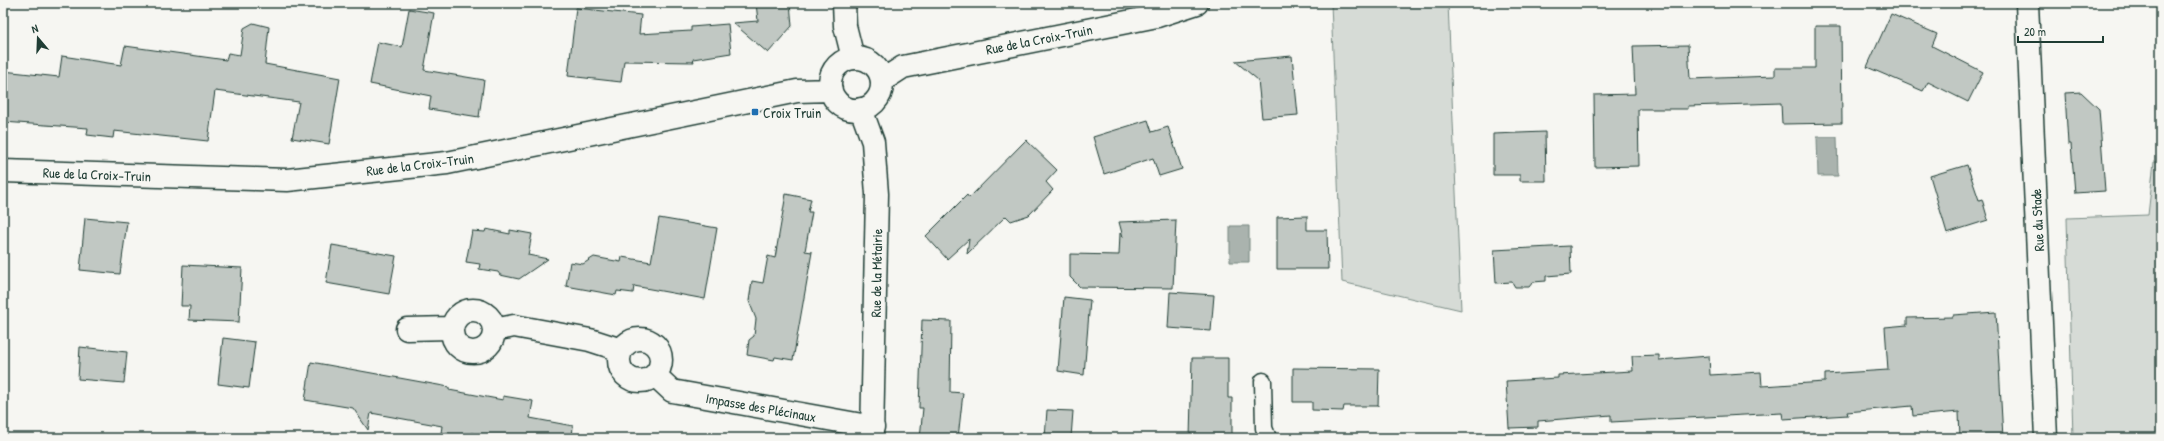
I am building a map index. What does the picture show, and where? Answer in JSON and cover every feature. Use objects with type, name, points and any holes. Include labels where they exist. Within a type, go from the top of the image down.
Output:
[{"type":"street","points":[[844,3],[845,26],[853,58]]},
{"type":"street","name":"Rue de la Croix-Truin","points":[[882,80],[902,67],[1157,9],[1197,3]]},
{"type":"street","name":"Rue du Stade","points":[[2027,3],[2046,438]]},
{"type":"street","points":[[853,58],[869,60],[876,65],[882,80],[880,95],[876,102],[862,109],[846,108],[839,104],[831,90],[830,81],[837,65],[844,60],[853,58]]},
{"type":"street","name":"Rue de la Croix-Truin","points":[[3,171],[287,180],[447,163],[797,91],[831,90]]},
{"type":"street","name":"Rue de la Métairie","points":[[862,109],[873,142],[877,194],[872,433]]},
{"type":"street","points":[[470,310],[484,312],[493,323],[494,330],[490,343],[479,351],[472,352],[459,347],[452,336],[451,328],[457,316],[470,310]]},
{"type":"street","points":[[494,330],[514,326],[590,340],[621,350]]},
{"type":"street","points":[[407,329],[451,328]]},
{"type":"street","points":[[646,339],[652,343],[658,348],[661,362],[655,375],[643,381],[629,379],[624,375],[618,362],[621,350],[632,340],[646,339]]},
{"type":"street","name":"Impasse des Plécinaux","points":[[655,375],[672,391],[872,433]]},
{"type":"lane","points":[[1263,381],[1264,428],[1268,438]]},
{"type":"shaded area","points":[[1331,3],[1448,3],[1461,310],[1342,282]]},
{"type":"shaded area","points":[[1817,137],[1837,137],[1838,176],[1818,176]]},
{"type":"shaded area","points":[[2154,162],[2161,162],[2161,438],[2073,438],[2067,218],[2148,215]]},
{"type":"shaded area","points":[[1230,226],[1249,226],[1249,262],[1230,262]]},
{"type":"building","points":[[756,3],[790,3],[792,26],[768,53],[733,23],[758,21]]},
{"type":"building","points":[[576,8],[641,15],[639,34],[691,31],[691,27],[728,24],[731,53],[693,59],[694,62],[624,61],[621,82],[568,76]]},
{"type":"building","points":[[409,9],[434,13],[424,70],[484,80],[479,117],[429,109],[431,96],[370,84],[378,42],[402,47]]},
{"type":"building","points":[[1891,14],[1937,34],[1932,46],[1983,72],[1968,102],[1928,82],[1923,91],[1867,67]]},
{"type":"building","points":[[253,23],[269,27],[265,64],[340,78],[329,144],[292,138],[299,102],[215,91],[208,141],[114,131],[113,138],[87,135],[88,128],[3,122],[3,71],[59,77],[62,56],[121,65],[125,46],[226,60],[228,53],[240,55],[244,28]]},
{"type":"building","points":[[1815,26],[1841,26],[1842,123],[1782,124],[1781,103],[1688,106],[1688,109],[1638,109],[1639,166],[1595,167],[1594,95],[1635,94],[1633,46],[1688,45],[1690,79],[1775,76],[1775,68],[1815,68]]},
{"type":"building","points":[[1292,56],[1298,115],[1262,118],[1258,80],[1235,61]]},
{"type":"building","points":[[2081,92],[2099,109],[2105,191],[2075,193],[2071,144],[2068,144],[2065,93]]},
{"type":"building","points":[[1148,120],[1152,132],[1168,127],[1182,169],[1159,176],[1153,158],[1104,174],[1093,137]]},
{"type":"building","points":[[1545,132],[1546,181],[1520,181],[1520,175],[1493,175],[1493,134]]},
{"type":"building","points":[[1026,140],[1057,170],[1046,182],[1053,190],[1029,215],[1011,221],[1006,216],[967,254],[969,239],[947,259],[926,236],[967,195],[969,198]]},
{"type":"building","points":[[1967,165],[1979,200],[1982,199],[1988,220],[1947,233],[1930,176]]},
{"type":"building","points":[[786,194],[811,199],[808,212],[812,212],[805,251],[812,252],[793,360],[775,357],[774,360],[747,355],[749,340],[754,336],[756,319],[749,301],[752,281],[763,283],[768,256],[775,258]]},
{"type":"building","points":[[1307,216],[1307,230],[1327,230],[1328,269],[1277,269],[1277,217]]},
{"type":"building","points":[[85,218],[127,222],[120,274],[80,270]]},
{"type":"building","points":[[659,218],[717,228],[705,299],[634,286],[633,293],[617,291],[616,295],[566,286],[570,262],[583,264],[594,257],[621,262],[622,257],[651,262]]},
{"type":"building","points":[[1176,220],[1173,288],[1080,287],[1070,277],[1070,254],[1119,255],[1120,233],[1123,237],[1119,222]]},
{"type":"building","points":[[486,229],[510,234],[510,230],[532,234],[528,255],[548,259],[519,279],[500,275],[498,272],[479,269],[480,264],[466,262],[472,231],[485,232]]},
{"type":"building","points":[[332,245],[396,256],[389,294],[326,283]]},
{"type":"building","points":[[1570,246],[1571,274],[1546,276],[1546,281],[1533,282],[1529,287],[1515,287],[1512,282],[1496,283],[1494,250]]},
{"type":"building","points":[[183,265],[242,268],[239,322],[189,320],[190,306],[181,306]]},
{"type":"building","points":[[1170,292],[1214,295],[1211,331],[1168,328]]},
{"type":"building","points":[[1064,297],[1090,300],[1084,375],[1058,371]]},
{"type":"building","points":[[1996,312],[2003,438],[1960,438],[1959,412],[1913,416],[1912,406],[1847,412],[1848,415],[1783,419],[1782,413],[1611,422],[1611,415],[1538,421],[1538,427],[1509,428],[1506,381],[1558,378],[1558,375],[1633,371],[1632,356],[1659,355],[1659,360],[1709,356],[1710,375],[1761,372],[1762,386],[1825,382],[1825,374],[1888,370],[1885,327],[1907,325],[1907,318],[1953,317],[1953,315]]},
{"type":"building","points":[[922,320],[951,321],[950,392],[963,393],[958,438],[920,438],[923,408],[919,408]]},
{"type":"building","points":[[223,338],[255,342],[249,388],[218,384]]},
{"type":"building","points":[[80,347],[127,352],[124,383],[78,379]]},
{"type":"building","points":[[1192,358],[1228,358],[1228,398],[1232,398],[1232,438],[1190,438]]},
{"type":"building","points":[[311,362],[449,387],[449,390],[503,400],[503,396],[533,401],[530,418],[573,426],[572,438],[500,438],[471,433],[470,437],[441,433],[442,426],[371,413],[368,430],[353,408],[305,400]]},
{"type":"building","points":[[1293,368],[1379,369],[1378,406],[1344,406],[1343,411],[1312,410],[1312,402],[1293,402]]},
{"type":"building","points":[[1047,410],[1073,411],[1071,438],[1045,438]]},
{"type":"place","name":"Croix Truin","points":[[755,112]]}]
